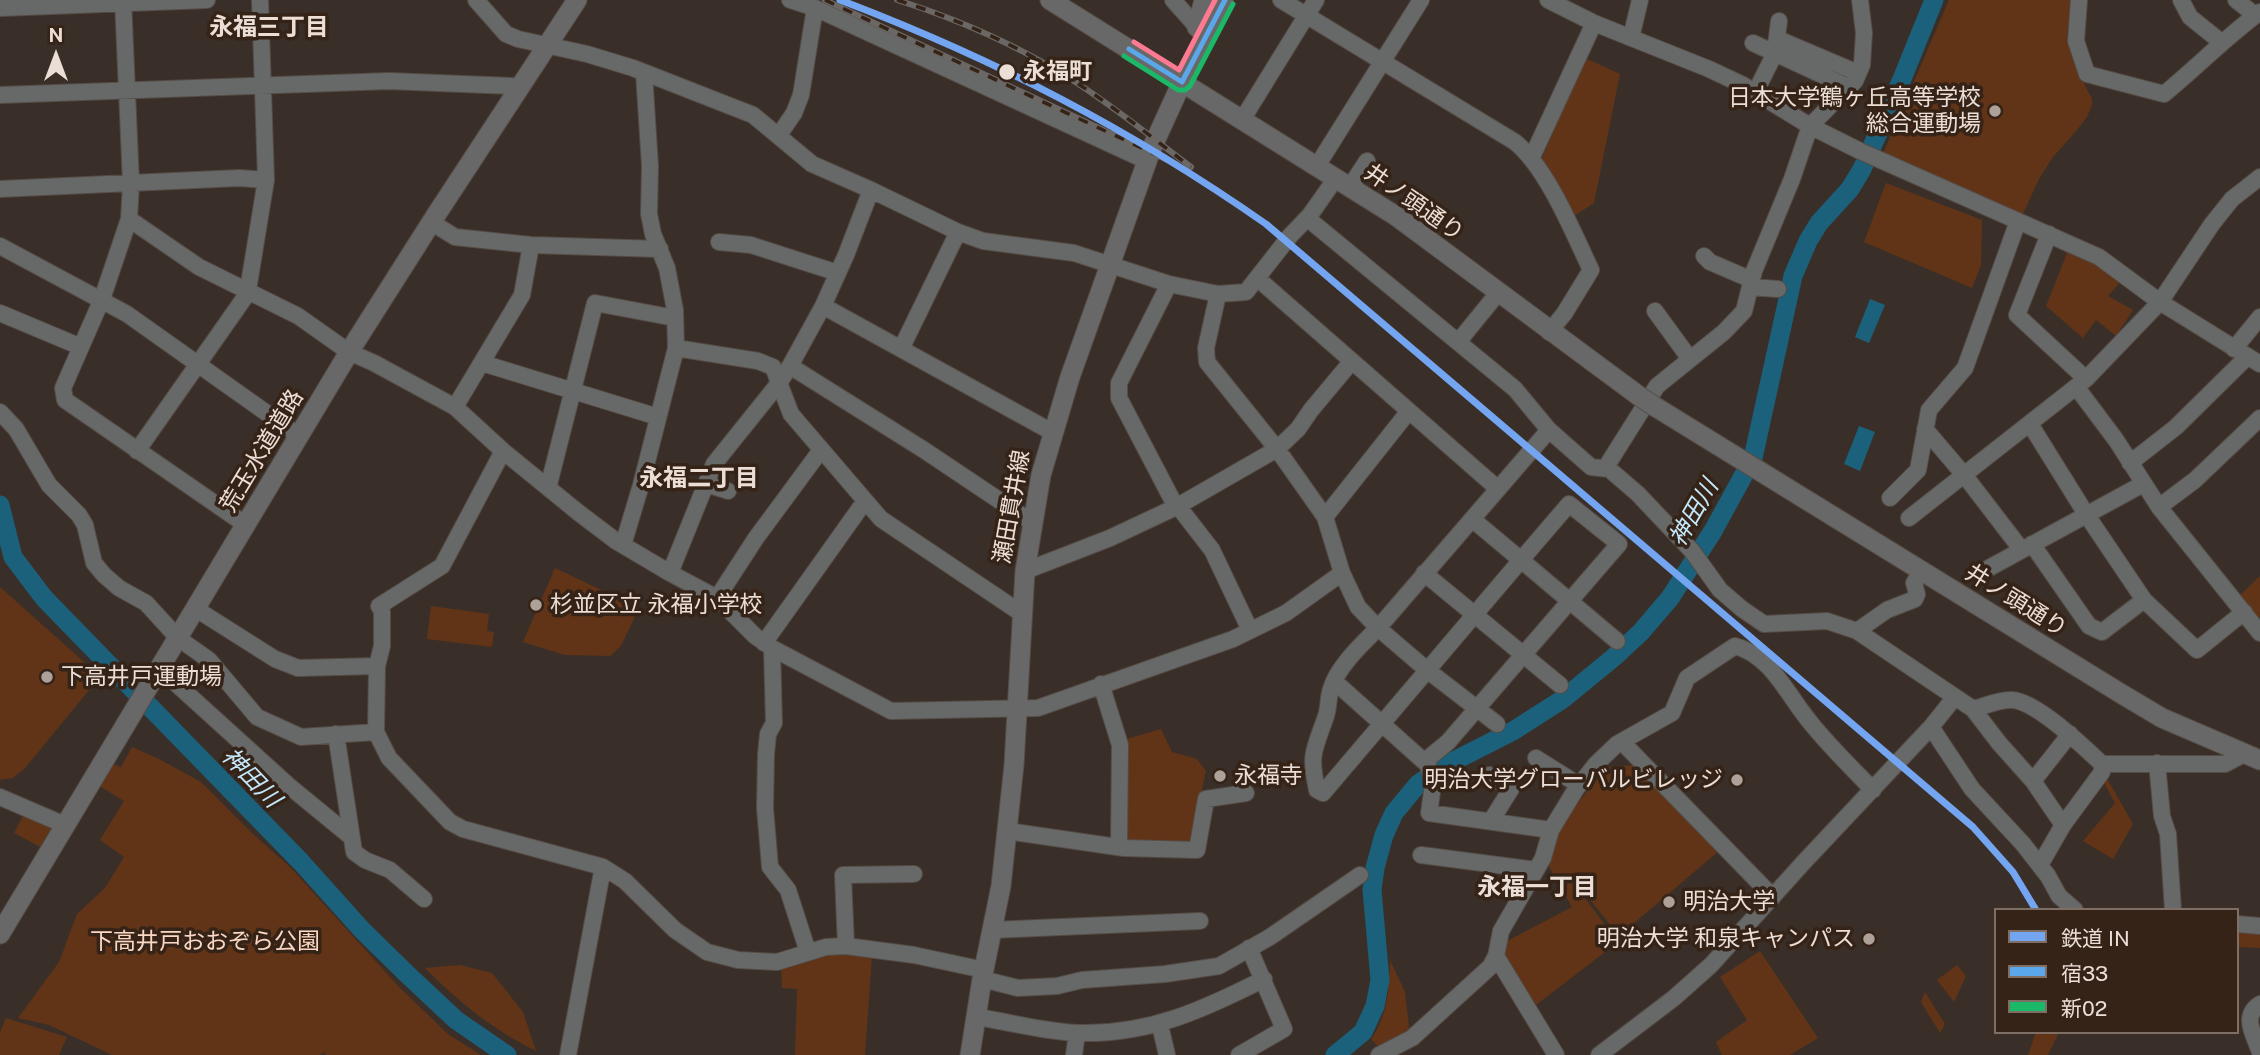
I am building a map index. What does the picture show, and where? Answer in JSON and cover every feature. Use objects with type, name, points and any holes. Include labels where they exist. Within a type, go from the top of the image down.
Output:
[{"type":"main road","name":"荒玉水道道路","points":[[0,934],[349,352],[577,0]]},
{"type":"main road","name":"井ノ頭通り","points":[[1050,0],[1396,216],[1549,332],[1646,401],[1747,465],[2162,718],[2252,757]]},
{"type":"main road","name":"瀬田貫井線","points":[[970,1055],[1001,886],[1017,710],[1025,571],[1041,475],[1052,432],[1110,263],[1147,161],[1202,31],[1203,0]]},
{"type":"street","points":[[0,8],[207,0]]},
{"type":"street","points":[[137,451],[248,289],[266,180],[260,0]]},
{"type":"street","points":[[476,0],[506,34],[587,54],[753,115],[812,164],[958,232],[983,241],[1074,253],[1169,284],[1218,294],[1246,292],[1307,218],[1367,161]]},
{"type":"street","points":[[790,0],[815,8],[1147,161]]},
{"type":"street","points":[[1173,0],[1202,31],[1225,0]]},
{"type":"street","points":[[1281,0],[1516,142],[1532,157],[1570,225],[1591,270],[1564,314],[1549,332]]},
{"type":"street","points":[[1242,120],[1316,0]]},
{"type":"street","points":[[1317,166],[1420,0]]},
{"type":"street","points":[[1548,0],[1594,23],[1743,85],[1810,126],[1869,155],[2099,257],[2160,302],[2247,357]]},
{"type":"street","points":[[1631,38],[1640,0]]},
{"type":"street","points":[[1605,467],[1657,386],[1724,332],[1744,311],[1751,283],[1810,126],[1855,81],[1861,65],[1864,33],[1860,0]]},
{"type":"street","points":[[2079,0],[2076,41],[2087,74],[2164,94],[2213,52],[2221,41],[2258,14],[2235,0]]},
{"type":"street","points":[[2181,0],[2190,17],[2221,41]]},
{"type":"street","points":[[123,2],[131,183],[130,219],[102,299],[63,388],[65,400],[246,525]]},
{"type":"street","points":[[779,135],[794,113],[801,95],[815,8]]},
{"type":"street","points":[[1760,83],[1776,46],[1779,21]]},
{"type":"street","points":[[1532,157],[1594,23]]},
{"type":"street","points":[[1753,43],[1776,46],[1832,71],[1858,73]]},
{"type":"street","points":[[1832,71],[1848,87]]},
{"type":"street","points":[[623,545],[642,485],[676,348],[675,318],[667,268],[653,234],[649,214],[650,166],[644,73]]},
{"type":"street","points":[[0,94],[389,81],[512,86],[518,92]]},
{"type":"street","points":[[0,189],[239,178],[266,180]]},
{"type":"street","points":[[1909,518],[2081,383],[2160,302],[2232,199],[2258,183]]},
{"type":"street","points":[[670,573],[714,464],[790,366],[823,306],[871,190]]},
{"type":"street","points":[[1307,218],[1515,389],[1549,430],[1591,467],[1605,467],[1638,494],[1697,557],[1720,590],[1742,609],[1764,624],[1828,621],[1857,631],[1973,709],[2033,780],[2063,825]]},
{"type":"street","points":[[130,219],[199,267],[298,316],[349,352],[455,407],[548,488],[623,545],[717,598],[768,646],[891,711],[1038,708],[1233,639],[1286,613],[1296,601],[1342,573]]},
{"type":"street","points":[[1889,498],[1917,470],[1929,410],[1965,368],[2018,221]]},
{"type":"street","points":[[432,222],[455,237],[531,245],[660,249]]},
{"type":"street","points":[[901,349],[958,232]]},
{"type":"street","points":[[2049,234],[2017,315],[2081,383],[2159,508],[2260,633]]},
{"type":"street","points":[[719,242],[751,245],[838,272]]},
{"type":"street","points":[[455,407],[522,295],[531,245]]},
{"type":"street","points":[[0,246],[127,314],[299,436]]},
{"type":"street","points":[[1704,256],[1710,262],[1751,283],[1778,289]]},
{"type":"street","points":[[1257,278],[1497,488]]},
{"type":"street","points":[[1169,284],[1119,383],[1119,398],[1177,507],[1212,550],[1250,630]]},
{"type":"street","points":[[1458,342],[1498,293]]},
{"type":"street","points":[[1218,294],[1206,348],[1207,362],[1277,449],[1325,517],[1342,573],[1358,607],[1427,670],[1497,724]]},
{"type":"street","points":[[548,488],[575,391],[595,303],[675,318]]},
{"type":"street","points":[[823,306],[1052,432]]},
{"type":"street","points":[[1655,311],[1690,359]]},
{"type":"street","points":[[0,313],[81,347]]},
{"type":"street","points":[[2130,463],[2176,427],[2247,357],[2260,317]]},
{"type":"street","points":[[676,348],[767,363],[773,367],[791,414],[881,519],[1021,613]]},
{"type":"street","points":[[1025,571],[1110,538],[1177,507],[1277,449],[1298,429],[1352,361]]},
{"type":"street","points":[[482,363],[659,417]]},
{"type":"street","points":[[790,366],[925,450],[1032,523]]},
{"type":"street","points":[[1325,517],[1409,411]]},
{"type":"street","points":[[0,412],[20,434],[49,485],[79,515],[85,526],[94,564],[119,588],[146,603],[178,638],[209,660],[257,717],[301,737],[376,732]]},
{"type":"street","points":[[2159,508],[2195,480],[2260,418]]},
{"type":"street","points":[[2030,425],[2085,514],[2144,600],[2197,650],[2239,606]]},
{"type":"street","points":[[1926,429],[2027,547],[2089,626],[2102,632],[2144,600]]},
{"type":"street","points":[[1426,763],[1448,743],[1619,544],[1569,504],[1323,793],[1317,790],[1311,760],[1327,712],[1331,687],[1354,652],[1378,628],[1549,430]]},
{"type":"street","points":[[717,598],[756,538],[821,450]]},
{"type":"street","points":[[503,451],[442,566],[379,606],[382,611],[382,646],[377,666],[376,732],[389,758],[450,822],[463,829],[603,867],[625,881],[675,930],[706,952],[738,960],[777,962],[826,947],[846,946],[902,953],[983,974],[1018,988],[1199,971],[1219,966],[1270,937],[1360,875]]},
{"type":"street","points":[[706,484],[728,491]]},
{"type":"street","points":[[1989,568],[2143,484]]},
{"type":"street","points":[[808,952],[788,890],[771,867],[767,836],[766,754],[768,734],[774,723],[768,646],[864,501]]},
{"type":"street","points":[[1472,519],[1617,641]]},
{"type":"street","points":[[1857,631],[1887,610],[1915,599],[1917,594],[1914,583],[1921,571]]},
{"type":"street","points":[[1424,573],[1560,685]]},
{"type":"street","points":[[195,610],[275,659],[298,668],[377,666]]},
{"type":"street","points":[[1378,1055],[1412,1038],[1490,967],[1496,956],[1501,931],[1543,858],[1551,830],[1579,785],[1603,757],[1622,742],[1672,713],[1687,678],[1735,646],[1745,649],[1778,677],[1810,722],[1873,790]]},
{"type":"street","points":[[160,669],[289,786],[350,836]]},
{"type":"street","points":[[1335,681],[1426,763],[1432,782],[1429,813],[1551,830]]},
{"type":"street","points":[[1101,684],[1120,745],[1119,846]]},
{"type":"street","points":[[1599,1055],[1691,985],[1931,727],[1955,697]]},
{"type":"street","points":[[1973,709],[2012,699],[2040,712],[2070,734],[2102,764],[2225,764],[2252,757]]},
{"type":"street","points":[[1931,727],[1972,789],[2040,865],[2059,896],[2073,908]]},
{"type":"street","points":[[336,734],[354,852],[365,860],[390,870],[424,899]]},
{"type":"street","points":[[2033,780],[2070,734]]},
{"type":"street","points":[[1622,742],[1773,897]]},
{"type":"street","points":[[1536,758],[1579,785]]},
{"type":"street","points":[[2157,763],[2162,816],[2168,834],[2173,908]]},
{"type":"street","points":[[2040,865],[2063,825],[2102,772],[2102,764]]},
{"type":"street","points":[[1489,775],[1511,789],[1491,821]]},
{"type":"street","points":[[1007,831],[1119,846],[1197,850],[1206,799],[1247,793]]},
{"type":"street","points":[[0,797],[65,825]]},
{"type":"street","points":[[1421,855],[1536,870]]},
{"type":"street","points":[[568,1055],[603,867]]},
{"type":"street","points":[[846,946],[843,875],[914,874]]},
{"type":"street","points":[[992,930],[1200,921]]},
{"type":"street","points":[[2239,924],[2260,926]]},
{"type":"street","points":[[1239,1055],[1284,1029],[1249,948]]},
{"type":"street","points":[[1496,956],[1556,1055]]},
{"type":"street","points":[[977,1017],[1077,1033],[1120,1031],[1160,1025],[1230,997],[1264,979]]},
{"type":"street","points":[[2260,1004],[2251,1009],[2249,1015],[2260,1052]]},
{"type":"street","points":[[1160,1025],[1167,1055]]},
{"type":"street","points":[[1074,1055],[1077,1033]]},
{"type":"green space","name":"日本大学鶴ヶ丘高等学校 総合運動場","points":[[1949,0],[2071,0],[2067,37],[2075,66],[2092,99],[2092,105],[2087,117],[2053,157],[2039,179],[2022,216],[1882,156]]},
{"type":"green space","points":[[1585,58],[1620,74],[1594,203],[1574,216],[1540,163]]},
{"type":"green space","points":[[1886,183],[1982,220],[1981,265],[1972,288],[1864,242]]},
{"type":"green space","points":[[2069,248],[2094,259],[2121,281],[2108,296],[2133,310],[2116,336],[2096,320],[2083,338],[2046,306]]},
{"type":"green space","points":[[555,568],[639,608],[621,646],[610,656],[565,655],[523,642]]},
{"type":"green space","points":[[2260,576],[2260,619],[2240,595]]},
{"type":"green space","name":"下高井戸運動場","points":[[0,587],[93,670],[94,684],[26,767],[13,778],[0,780]]},
{"type":"green space","points":[[431,606],[489,614],[487,631],[494,632],[492,647],[427,639]]},
{"type":"green space","points":[[1161,729],[1172,752],[1197,759],[1206,771],[1190,842],[1124,841],[1123,740]]},
{"type":"green space","name":"下高井戸おおぞら公園","points":[[132,747],[201,782],[290,867],[399,987],[448,1034],[481,1055],[326,1055],[324,1052],[320,1055],[112,1055],[49,1025],[18,1018],[59,962],[77,914],[105,888],[124,857],[100,840],[124,801],[96,784],[109,763],[121,767]]},
{"type":"green space","points":[[1636,765],[1720,850],[1619,936],[1587,896],[1584,897],[1618,942],[1536,1005],[1501,954],[1505,942],[1572,907],[1547,863],[1559,834],[1579,801],[1608,767]]},
{"type":"green space","points":[[2105,775],[2133,824],[2113,859],[2083,841],[2115,803],[2103,781]]},
{"type":"green space","points":[[25,812],[60,827],[46,850],[14,833]]},
{"type":"green space","points":[[2239,928],[2260,929],[2260,948],[2239,947]]},
{"type":"green space","points":[[1760,951],[1818,1038],[1790,1055],[1722,1055],[1716,1042],[1747,1020],[1720,977]]},
{"type":"green space","points":[[825,953],[872,956],[865,1055],[795,1055],[797,989],[782,988],[781,969]]},
{"type":"green space","points":[[1390,960],[1405,992],[1410,1036],[1382,1050],[1371,1039],[1384,1011]]},
{"type":"green space","points":[[460,965],[492,973],[523,1012],[536,1051],[477,1014],[425,968]]},
{"type":"green space","points":[[1957,965],[1966,976],[1954,1002],[1937,980]]},
{"type":"green space","points":[[1925,992],[1945,1024],[1940,1033],[1921,1002]]},
{"type":"green space","points":[[6,1018],[67,1037],[59,1055],[0,1055],[0,1032]]},
{"type":"green space","points":[[2035,1034],[2058,1034],[2048,1055],[2028,1055]]},
{"type":"water","points":[[1870,299],[1885,305],[1869,343],[1855,337]]},
{"type":"water","points":[[1859,426],[1875,432],[1860,471],[1844,464]]},
{"type":"waterway","name":"神田川","points":[[1335,1055],[1363,1032],[1375,1006],[1380,980],[1372,890],[1384,835],[1394,813],[1418,784],[1444,766],[1513,731],[1563,699],[1613,658],[1641,632],[1670,598],[1713,531],[1753,458],[1793,276],[1819,223],[1850,189],[1862,169],[1934,0]]},
{"type":"waterway","name":"神田川","points":[[0,505],[13,557],[44,598],[301,862],[362,930],[456,1020],[507,1055]]},
{"type":"railway","points":[[825,0],[1176,164]]},
{"type":"railway","points":[[897,0],[942,15],[1028,54],[1100,99],[1191,167]]},
{"type":"rail line","name":"IN","points":[[840,0],[953,47],[1060,98],[1164,157],[1266,224],[1973,827],[2013,872],[2035,908]]},
{"type":"transit line","points":[[1134,42],[1179,70],[1215,0]]},
{"type":"transit line","name":"宿33","points":[[1129,49],[1182,82],[1225,0]]},
{"type":"transit line","name":"新02","points":[[1124,56],[1178,90],[1185,90],[1190,86],[1233,4]]},
{"type":"place","name":"永福町","points":[[1007,72]]},
{"type":"place","name":"日本大学鶴ヶ丘高等学校 総合運動場","points":[[1995,111]]},
{"type":"place","name":"杉並区立 永福小学校","points":[[536,605]]},
{"type":"place","name":"下高井戸運動場","points":[[47,677]]},
{"type":"place","name":"永福寺","points":[[1220,776]]},
{"type":"place","name":"明治大学グローバルビレッジ","points":[[1737,780]]},
{"type":"place","name":"明治大学","points":[[1669,902]]},
{"type":"place","name":"明治大学 和泉キャンパス","points":[[1869,939]]},
{"type":"district","name":"永福三丁目","points":[[269,28]]},
{"type":"district","name":"永福二丁目","points":[[699,479]]},
{"type":"district","name":"永福一丁目","points":[[1537,888]]}]
